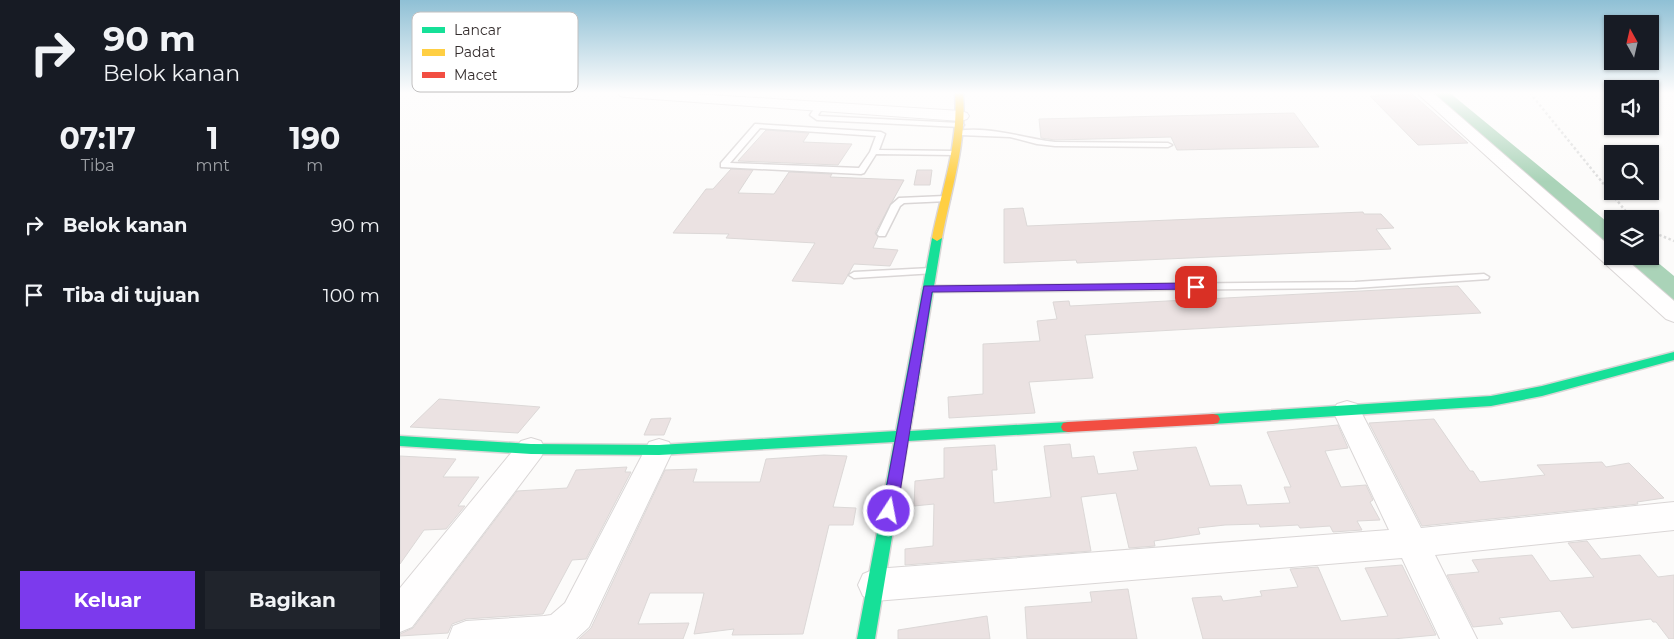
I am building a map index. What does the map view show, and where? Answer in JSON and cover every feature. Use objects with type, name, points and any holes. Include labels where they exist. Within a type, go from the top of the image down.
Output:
[{"type":"main road","points":[[866,639],[903,436],[927,289],[960,125]]},
{"type":"main road","points":[[400,441],[530,449],[659,450],[1347,412],[1491,401],[1542,391],[1674,356]]},
{"type":"street","points":[[948,123],[960,125]]},
{"type":"street","points":[[1458,123],[1674,314]]},
{"type":"street","points":[[1347,412],[1459,639]]},
{"type":"street","points":[[400,615],[530,449]]},
{"type":"street","points":[[466,639],[544,634],[560,630],[577,615],[659,450]]},
{"type":"street","points":[[875,586],[1413,543],[1674,516]]},
{"type":"lane","points":[[960,125],[1037,142],[1055,144],[1168,145]]},
{"type":"lane","points":[[758,126],[881,134],[874,152],[861,171],[724,165],[758,126]]},
{"type":"lane","points":[[874,152],[955,153]]},
{"type":"lane","points":[[882,234],[896,205],[902,200],[945,199]]},
{"type":"lane","points":[[854,275],[931,271]]},
{"type":"lane","points":[[927,289],[1355,285],[1484,277]]},
{"type":"path","points":[[1554,123],[1625,210]]},
{"type":"path","points":[[1659,234],[1674,240]]},
{"type":"building","points":[[1039,123],[1301,123],[1319,147],[1177,150],[1171,137],[1055,140],[1041,138]]},
{"type":"building","points":[[1396,123],[1445,123],[1468,143],[1418,145]]},
{"type":"building","points":[[766,130],[809,133],[803,142],[852,144],[838,165],[738,161]]},
{"type":"building","points":[[731,169],[753,170],[738,193],[774,194],[789,172],[832,174],[830,177],[904,180],[875,233],[878,237],[873,248],[898,250],[890,266],[854,264],[843,284],[792,281],[815,243],[726,238],[729,234],[673,233],[706,189],[713,189]]},
{"type":"building","points":[[917,170],[932,170],[930,185],[914,185]]},
{"type":"building","points":[[1023,208],[1027,226],[1363,212],[1364,214],[1381,214],[1394,228],[1376,229],[1391,249],[1077,263],[1076,260],[1004,263],[1004,209]]},
{"type":"building","points":[[1458,286],[1481,313],[1085,335],[1093,378],[1029,382],[1035,413],[949,418],[948,397],[983,394],[983,344],[1040,341],[1037,321],[1057,319],[1053,302],[1069,301],[1070,306]]},
{"type":"building","points":[[439,399],[540,407],[518,433],[410,427]]},
{"type":"building","points":[[671,418],[664,435],[644,435],[651,419]]},
{"type":"building","points":[[1434,419],[1470,471],[1473,471],[1480,482],[1545,475],[1537,465],[1602,462],[1606,467],[1629,463],[1664,498],[1637,502],[1638,504],[1422,526],[1369,423]]},
{"type":"building","points":[[1338,425],[1348,448],[1325,451],[1341,487],[1366,485],[1373,500],[1370,502],[1380,520],[1357,521],[1362,530],[1333,532],[1330,526],[1300,528],[1298,525],[1260,527],[1259,524],[1225,525],[1198,528],[1200,534],[1154,541],[1155,546],[1129,548],[1116,493],[1081,497],[1091,551],[905,565],[905,549],[933,546],[934,504],[914,506],[915,481],[944,478],[944,448],[995,445],[997,470],[992,470],[994,503],[1051,497],[1044,446],[1070,444],[1072,458],[1094,456],[1098,474],[1138,470],[1133,452],[1196,447],[1210,486],[1241,485],[1247,505],[1290,503],[1284,487],[1291,487],[1267,432]]},
{"type":"building","points":[[824,455],[847,456],[833,507],[856,508],[853,525],[829,525],[803,634],[732,635],[734,629],[694,634],[704,593],[650,593],[638,624],[689,623],[683,639],[579,639],[591,628],[665,470],[697,469],[693,482],[760,482],[766,459]]},
{"type":"building","points":[[400,456],[456,459],[443,477],[479,477],[458,506],[465,506],[446,529],[424,530],[400,564]]},
{"type":"building","points":[[627,467],[625,472],[631,472],[586,559],[572,560],[543,614],[466,619],[452,624],[448,633],[400,636],[400,634],[413,628],[517,491],[567,488],[576,470]]},
{"type":"building","points":[[1587,541],[1601,559],[1640,555],[1658,577],[1674,575],[1674,639],[1669,639],[1656,622],[1653,622],[1651,619],[1572,628],[1560,611],[1499,618],[1503,624],[1473,627],[1447,575],[1479,572],[1472,560],[1532,555],[1550,581],[1594,577],[1568,543]]},
{"type":"building","points":[[1402,565],[1436,635],[1393,639],[1203,639],[1192,598],[1221,596],[1223,601],[1262,596],[1260,591],[1298,587],[1290,569],[1318,567],[1341,621],[1388,616],[1365,568]]},
{"type":"building","points":[[1128,589],[1137,639],[1027,639],[1025,607],[1092,602],[1090,592]]},
{"type":"building","points":[[987,616],[990,639],[898,639],[898,630]]},
{"type":"waterway","points":[[1472,123],[1604,234]]},
{"type":"waterway","points":[[1641,265],[1674,293]]},
{"type":"traffic: fast","points":[[866,639],[937,238]]},
{"type":"traffic: fast","points":[[1213,419],[1491,401],[1542,391],[1674,356]]},
{"type":"traffic: fast","points":[[400,441],[531,449],[659,450],[1068,427]]},
{"type":"traffic: slow","points":[[937,238],[954,166],[960,123]]},
{"type":"traffic: jam","points":[[1068,427],[1213,419]]},
{"type":"route","points":[[889,511],[927,289],[1196,287]]}]
